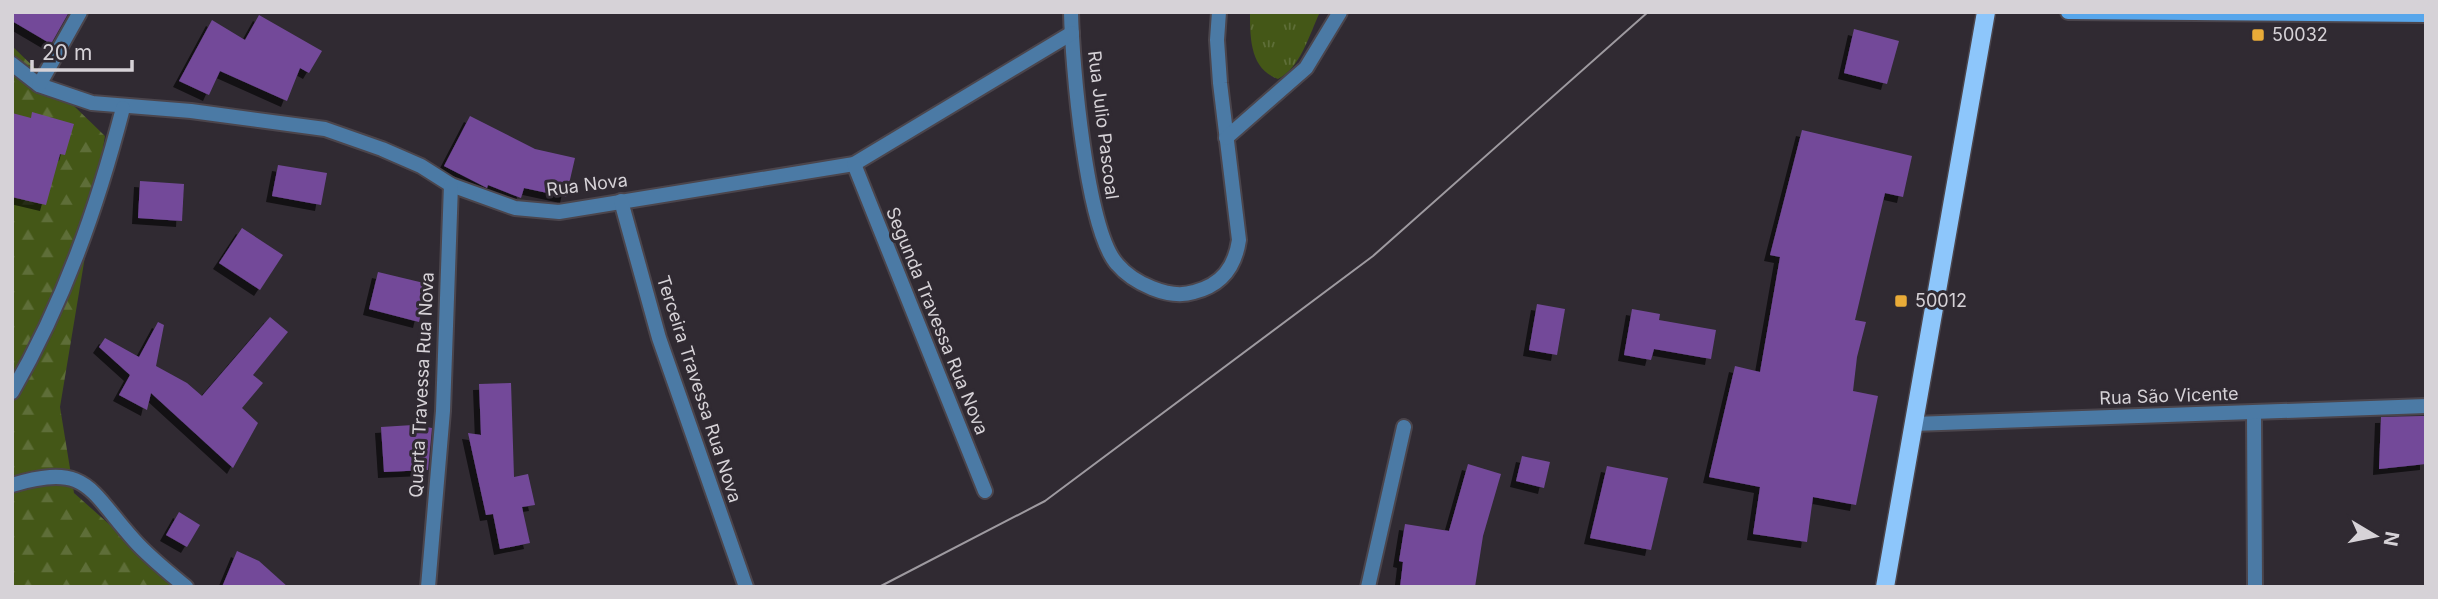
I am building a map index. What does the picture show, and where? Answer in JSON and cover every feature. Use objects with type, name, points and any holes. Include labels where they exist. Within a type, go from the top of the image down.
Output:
[{"type":"main road","points":[[1885,587],[1986,12]]},
{"type":"street","points":[[39,85],[80,12]]},
{"type":"street","name":"Rua Julio Pascoal","points":[[1071,12],[1092,203],[1102,236],[1116,264],[1142,283],[1166,292],[1188,294],[1209,288],[1226,274],[1236,260],[1239,220],[1226,138]]},
{"type":"street","points":[[1219,12],[1217,40],[1226,138]]},
{"type":"street","points":[[1226,138],[1306,68],[1340,12]]},
{"type":"street","points":[[2068,12],[2426,15]]},
{"type":"street","name":"Rua Nova","points":[[12,64],[39,85],[80,100],[123,107],[191,111],[325,129],[421,166],[451,185],[515,208],[559,212],[854,164],[1072,33]]},
{"type":"street","points":[[12,392],[82,247],[100,194],[123,107]]},
{"type":"street","name":"Segunda Travessa Rua Nova","points":[[854,164],[985,491]]},
{"type":"street","name":"Quarta Travessa Rua Nova","points":[[428,587],[443,411],[451,185]]},
{"type":"street","name":"Terceira Travessa Rua Nova","points":[[621,201],[659,338],[746,587]]},
{"type":"street","name":"Rua São Vicente","points":[[1913,424],[2426,405]]},
{"type":"street","points":[[2254,413],[2255,587]]},
{"type":"street","points":[[1368,587],[1404,427]]},
{"type":"street","points":[[12,485],[44,475],[76,479],[96,492],[135,541],[186,587]]},
{"type":"green space","points":[[1250,12],[1320,12],[1298,59],[1286,74],[1278,79],[1262,68],[1257,60],[1251,42]]},
{"type":"green space","points":[[12,46],[105,136],[60,407],[74,493],[180,587],[12,587]]},
{"type":"building","points":[[12,12],[69,12],[51,44],[12,21]]},
{"type":"building","points":[[259,15],[322,51],[309,73],[300,68],[287,101],[220,71],[209,95],[179,81],[212,20],[245,40]]},
{"type":"building","points":[[1854,29],[1899,41],[1887,84],[1844,73]]},
{"type":"building","points":[[32,112],[74,124],[65,155],[60,154],[46,205],[12,197],[12,113],[31,118]]},
{"type":"building","points":[[470,116],[535,149],[575,158],[566,197],[524,188],[521,198],[488,185],[487,188],[444,166]]},
{"type":"building","points":[[1802,130],[1912,156],[1903,197],[1885,193],[1855,320],[1866,322],[1857,357],[1853,391],[1878,396],[1856,505],[1813,497],[1807,542],[1753,534],[1760,487],[1709,477],[1735,366],[1760,372],[1780,257],[1770,255]]},
{"type":"building","points":[[278,165],[327,173],[321,205],[272,196]]},
{"type":"building","points":[[140,181],[184,184],[182,221],[138,218]]},
{"type":"building","points":[[242,228],[283,255],[260,290],[219,263]]},
{"type":"building","points":[[378,272],[428,284],[419,322],[369,309]]},
{"type":"building","points":[[1537,304],[1565,309],[1557,355],[1529,350]]},
{"type":"building","points":[[1632,309],[1660,314],[1659,320],[1716,330],[1711,359],[1654,349],[1651,360],[1624,355]]},
{"type":"building","points":[[270,317],[288,332],[253,375],[263,383],[242,408],[258,423],[233,468],[151,393],[147,410],[119,395],[130,375],[99,347],[105,338],[139,357],[158,322],[164,325],[156,366],[187,383],[202,396]]},
{"type":"building","points":[[511,383],[514,477],[528,474],[535,505],[522,507],[530,543],[500,549],[493,514],[486,515],[468,433],[481,435],[479,384]]},
{"type":"building","points":[[2426,416],[2426,464],[2379,469],[2381,417]]},
{"type":"building","points":[[413,425],[432,428],[428,470],[384,472],[381,427]]},
{"type":"building","points":[[1522,456],[1550,462],[1544,488],[1516,481]]},
{"type":"building","points":[[1468,464],[1501,474],[1483,536],[1475,587],[1400,587],[1403,562],[1399,561],[1405,524],[1449,531]]},
{"type":"building","points":[[1607,466],[1668,478],[1651,550],[1590,538]]},
{"type":"building","points":[[179,512],[200,525],[187,547],[166,535]]},
{"type":"building","points":[[237,551],[259,561],[288,587],[222,587]]},
{"type":"tram line","points":[[879,587],[1045,501],[1373,256],[1648,12]]},
{"type":"place","name":"50032","points":[[2258,35]]},
{"type":"place","name":"50012","points":[[1901,301]]}]
